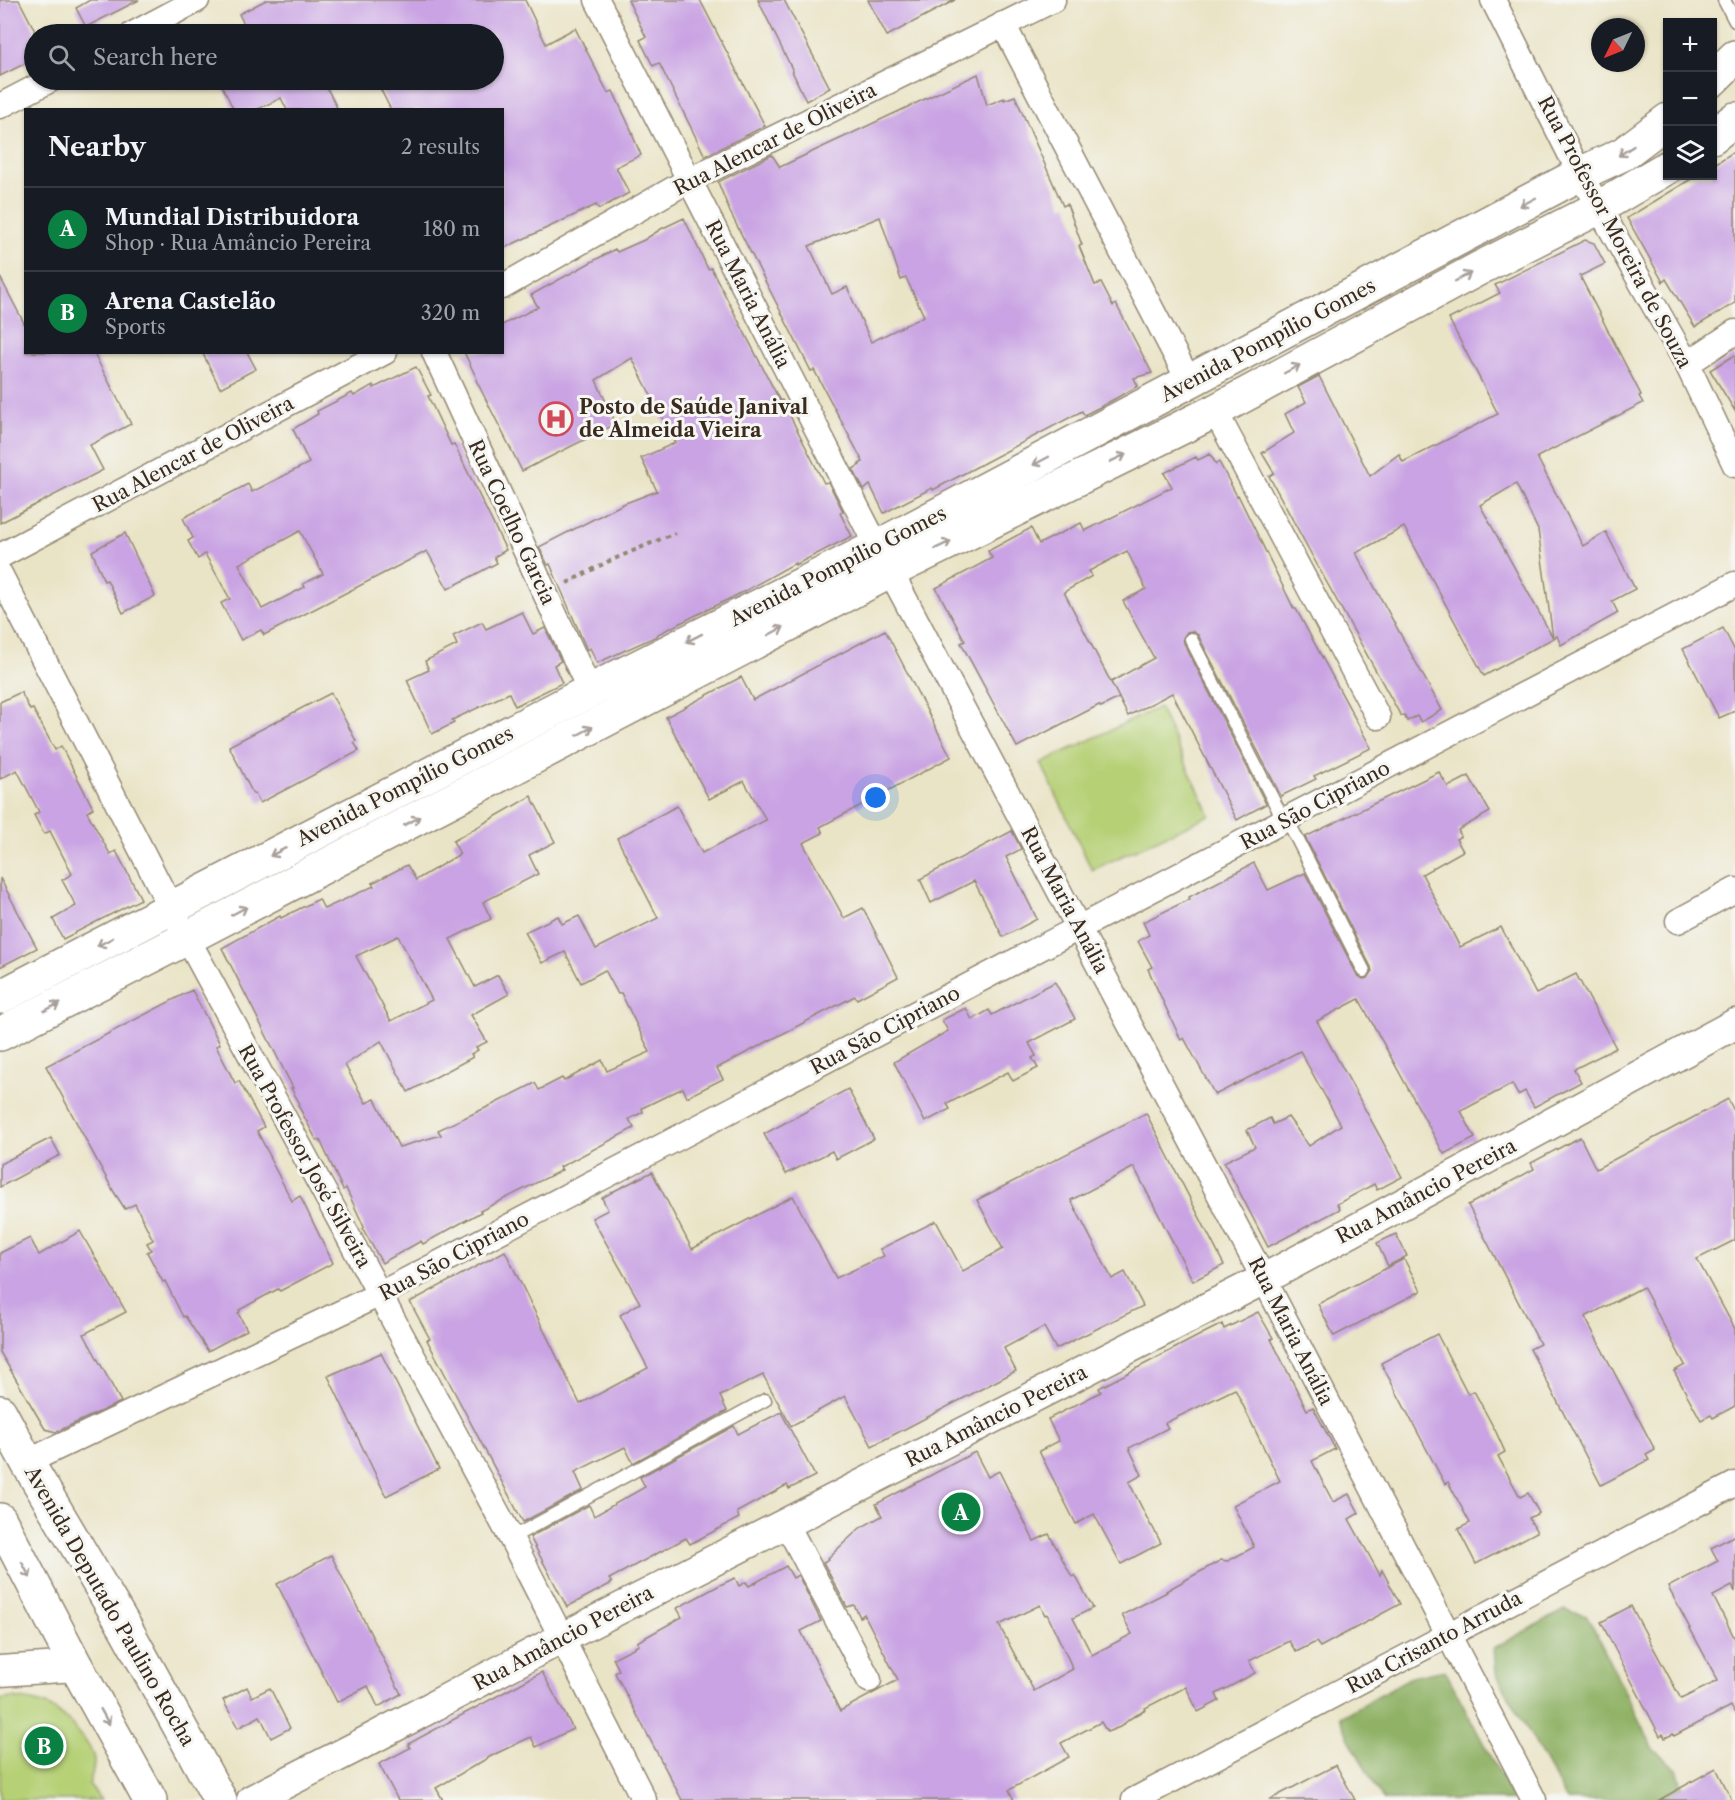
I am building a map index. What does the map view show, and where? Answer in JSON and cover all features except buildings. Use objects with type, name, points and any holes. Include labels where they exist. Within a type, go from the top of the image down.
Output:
[{"type":"main road","points":[[1717,76],[1735,57]]},
{"type":"main road","points":[[1717,134],[1735,119]]},
{"type":"main road","name":"Avenida Pompílio Gomes","points":[[0,1034],[187,938],[884,559],[1190,383],[1580,174],[1623,154],[1663,124]]},
{"type":"main road","name":"Avenida Pompílio Gomes","points":[[0,997],[590,691],[1215,411],[1478,269],[1598,208],[1663,170]]},
{"type":"main road","name":"Avenida Deputado Paulino Rocha","points":[[0,1412],[126,1629],[220,1800]]},
{"type":"main road","points":[[0,1520],[76,1666],[150,1800]]},
{"type":"street","points":[[152,24],[197,0]]},
{"type":"street","name":"Rua Maria Anália","points":[[597,0],[884,559],[1264,1279],[1534,1800]]},
{"type":"street","name":"Rua Alencar de Oliveira","points":[[504,287],[689,180],[1053,0]]},
{"type":"street","name":"Rua Professor Moreira de Souza","points":[[1493,0],[1580,174],[1688,364],[1732,452]]},
{"type":"street","points":[[1003,24],[1190,383]]},
{"type":"street","points":[[0,106],[31,90]]},
{"type":"street","points":[[1688,364],[1735,332]]},
{"type":"street","name":"Rua Alencar de Oliveira","points":[[0,556],[381,354]]},
{"type":"street","name":"Rua Coelho Garcia","points":[[435,354],[590,691]]},
{"type":"street","points":[[1215,411],[1378,717]]},
{"type":"street","name":"Rua Professor José Silveira","points":[[0,574],[171,908],[511,1538],[644,1800]]},
{"type":"street","name":"Rua São Cipriano","points":[[27,1462],[381,1294],[1735,584]]},
{"type":"street","points":[[1678,921],[1735,890]]},
{"type":"street","name":"Rua Amâncio Pereira","points":[[252,1800],[562,1638],[1264,1279],[1735,1024]]},
{"type":"street","name":"Rua Crisanto Arruda","points":[[1134,1800],[1735,1484]]},
{"type":"street","points":[[786,1523],[868,1680]]},
{"type":"street","points":[[0,1671],[76,1666]]},
{"type":"lane","points":[[1724,0],[1735,21]]},
{"type":"lane","points":[[1191,639],[1364,971]]},
{"type":"lane","points":[[511,1538],[765,1400]]},
{"type":"path","points":[[545,593],[607,562],[675,533]]},
{"type":"green space","points":[[1159,707],[1210,815],[1092,870],[1041,763]]},
{"type":"green space","points":[[1564,1610],[1587,1616],[1654,1750],[1677,1769],[1686,1800],[1567,1800],[1496,1673],[1494,1648]]},
{"type":"green space","points":[[1445,1670],[1513,1800],[1383,1800],[1349,1739],[1340,1717],[1411,1677]]},
{"type":"green space","points":[[13,1698],[50,1707],[78,1731],[93,1755],[94,1765],[89,1785],[101,1800],[0,1800],[0,1700]]},
{"type":"place","name":"Posto de Saúde Janival de Almeida Vieira","points":[[556,419]]},
{"type":"place","name":"Mundial Distribuidora","points":[[961,1512]]},
{"type":"place","name":"Arena Castelão","points":[[44,1746]]}]
